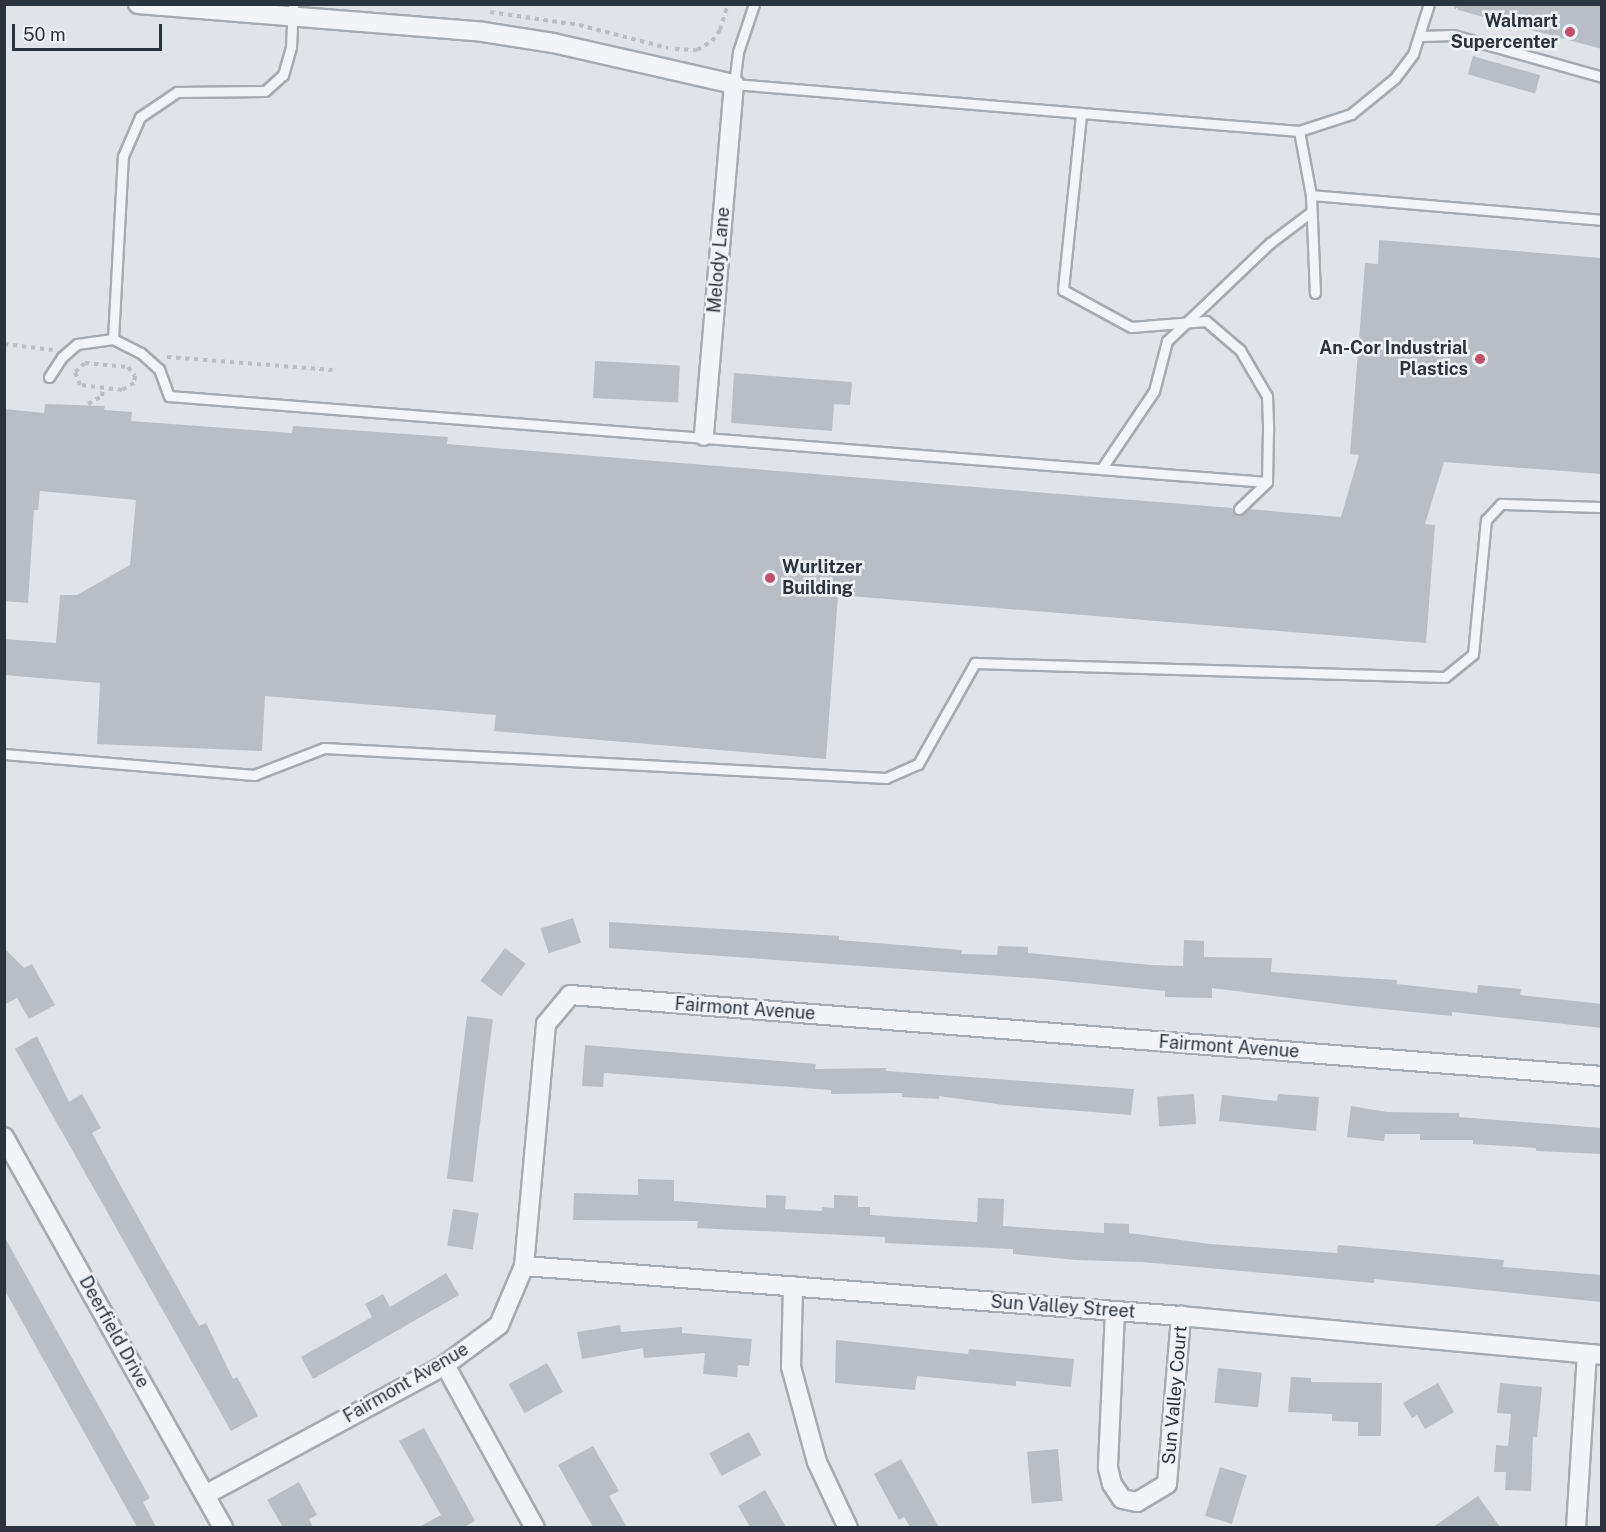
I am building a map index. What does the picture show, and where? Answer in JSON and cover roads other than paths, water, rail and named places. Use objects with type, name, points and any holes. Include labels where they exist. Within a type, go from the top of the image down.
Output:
[{"type":"street","points":[[138,4],[293,10],[541,41],[734,84]]},
{"type":"street","name":"Melody Lane","points":[[704,436],[734,84]]},
{"type":"street","name":"Fairmont Avenue","points":[[205,1495],[445,1365],[500,1325],[524,1266],[546,1024],[570,995],[1602,1076]]},
{"type":"street","name":"Deerfield Drive","points":[[4,1137],[223,1527]]},
{"type":"street","name":"Sun Valley Street","points":[[524,1266],[1181,1316],[1594,1354]]},
{"type":"street","points":[[793,1286],[791,1367],[817,1462],[848,1527]]},
{"type":"street","name":"Sun Valley Court","points":[[1115,1311],[1108,1468],[1112,1484],[1122,1499],[1137,1502],[1167,1484],[1181,1316]]},
{"type":"street","points":[[1576,1527],[1594,1354]]},
{"type":"street","points":[[445,1365],[535,1527]]},
{"type":"lane","points":[[754,4],[738,52],[734,84],[1081,115],[1299,131],[1351,114],[1371,100],[1395,78],[1413,54],[1421,36],[1429,4]]},
{"type":"lane","points":[[113,339],[123,156],[140,117],[177,92],[265,91],[283,75],[293,10]]},
{"type":"lane","points":[[1421,36],[1453,35],[1602,76]]},
{"type":"lane","points":[[1081,115],[1063,290],[1131,327],[1186,320],[1206,321],[1240,350],[1267,396],[1267,482],[1239,509]]},
{"type":"lane","points":[[1299,131],[1311,195],[1315,293]]},
{"type":"lane","points":[[1311,195],[1602,220]]},
{"type":"lane","points":[[1102,468],[1154,391],[1167,341],[1186,320],[1269,243],[1311,212]]},
{"type":"lane","points":[[49,377],[62,357],[77,344],[113,339],[153,363],[169,396],[704,436],[1267,482]]},
{"type":"lane","points":[[4,754],[254,775],[324,748],[886,778],[918,764],[975,663],[1445,677],[1473,654],[1486,520],[1501,504],[1602,507]]},
{"type":"place","name":"Walmart Supercenter","points":[[1570,32]]},
{"type":"place","name":"An-Cor Industrial Plastics","points":[[1480,359]]},
{"type":"place","name":"Wurlitzer Building","points":[[770,578]]}]
